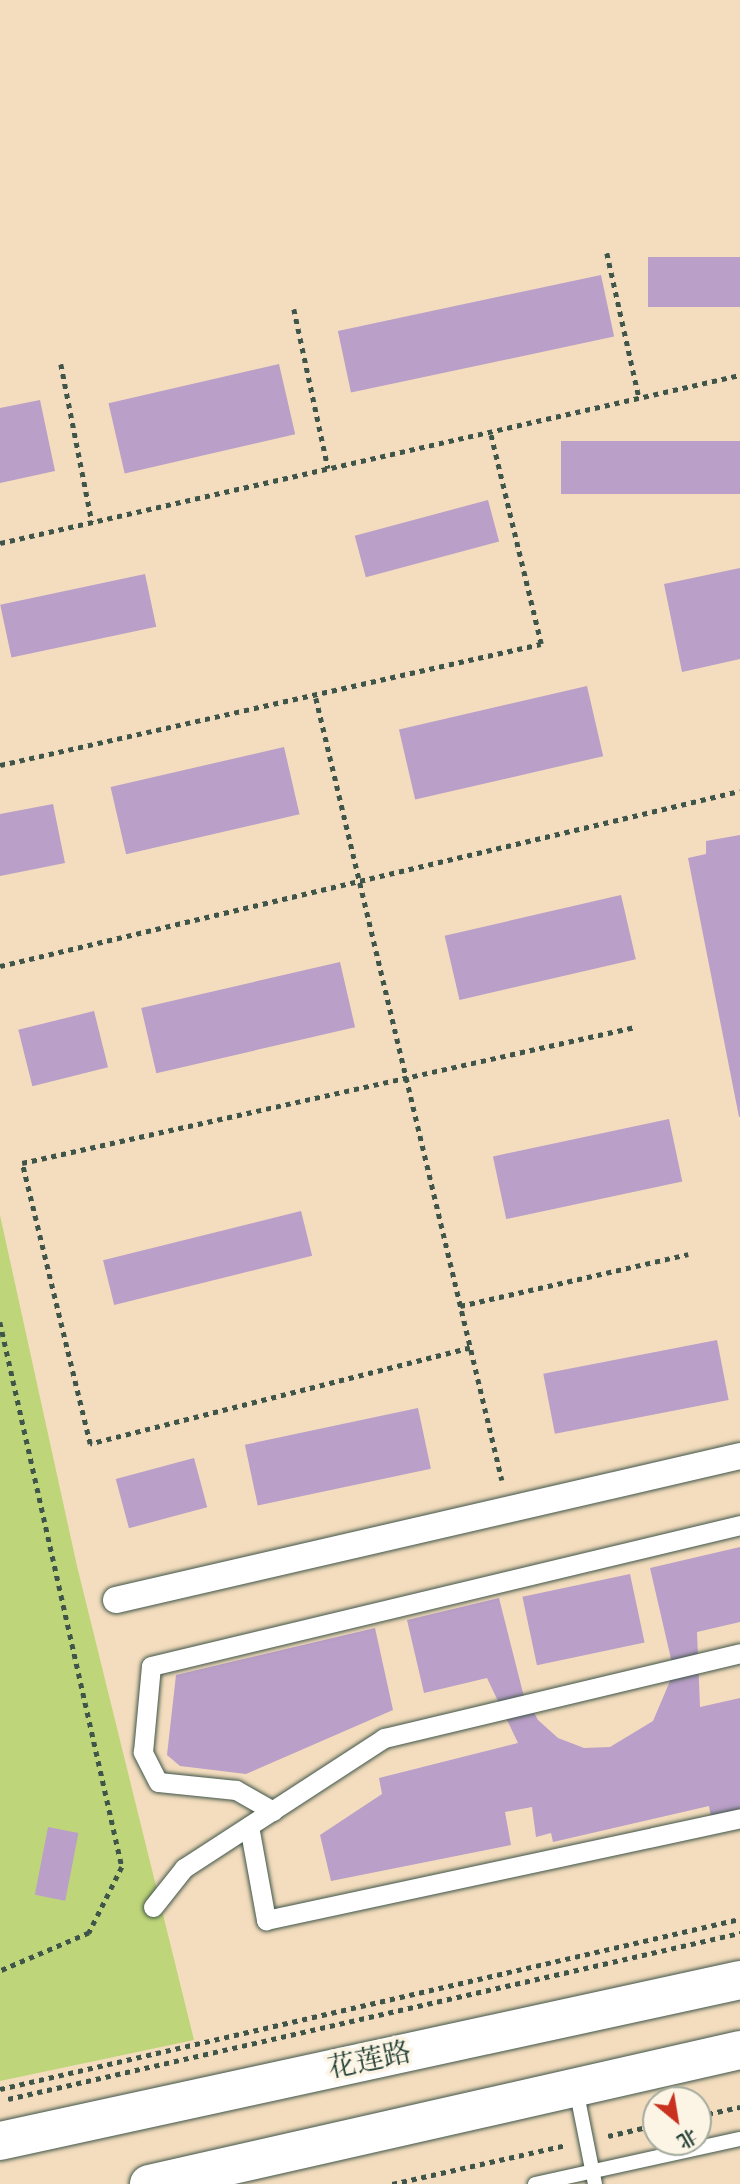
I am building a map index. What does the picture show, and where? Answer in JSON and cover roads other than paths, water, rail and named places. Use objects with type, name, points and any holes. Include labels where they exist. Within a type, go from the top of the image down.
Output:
[{"type":"main road","name":"花莲路","points":[[0,2141],[740,1980]]},
{"type":"main road","points":[[149,2184],[740,2050]]},
{"type":"street","points":[[116,1600],[740,1456]]},
{"type":"street","points":[[273,1811],[236,1790],[158,1782],[143,1752],[151,1666],[740,1525]]},
{"type":"street","points":[[153,1908],[184,1868],[384,1738],[740,1653]]},
{"type":"street","points":[[249,1826],[266,1920],[740,1818]]},
{"type":"lane","points":[[575,2088],[594,2178]]},
{"type":"lane","points":[[535,2184],[594,2178],[740,2139]]}]
